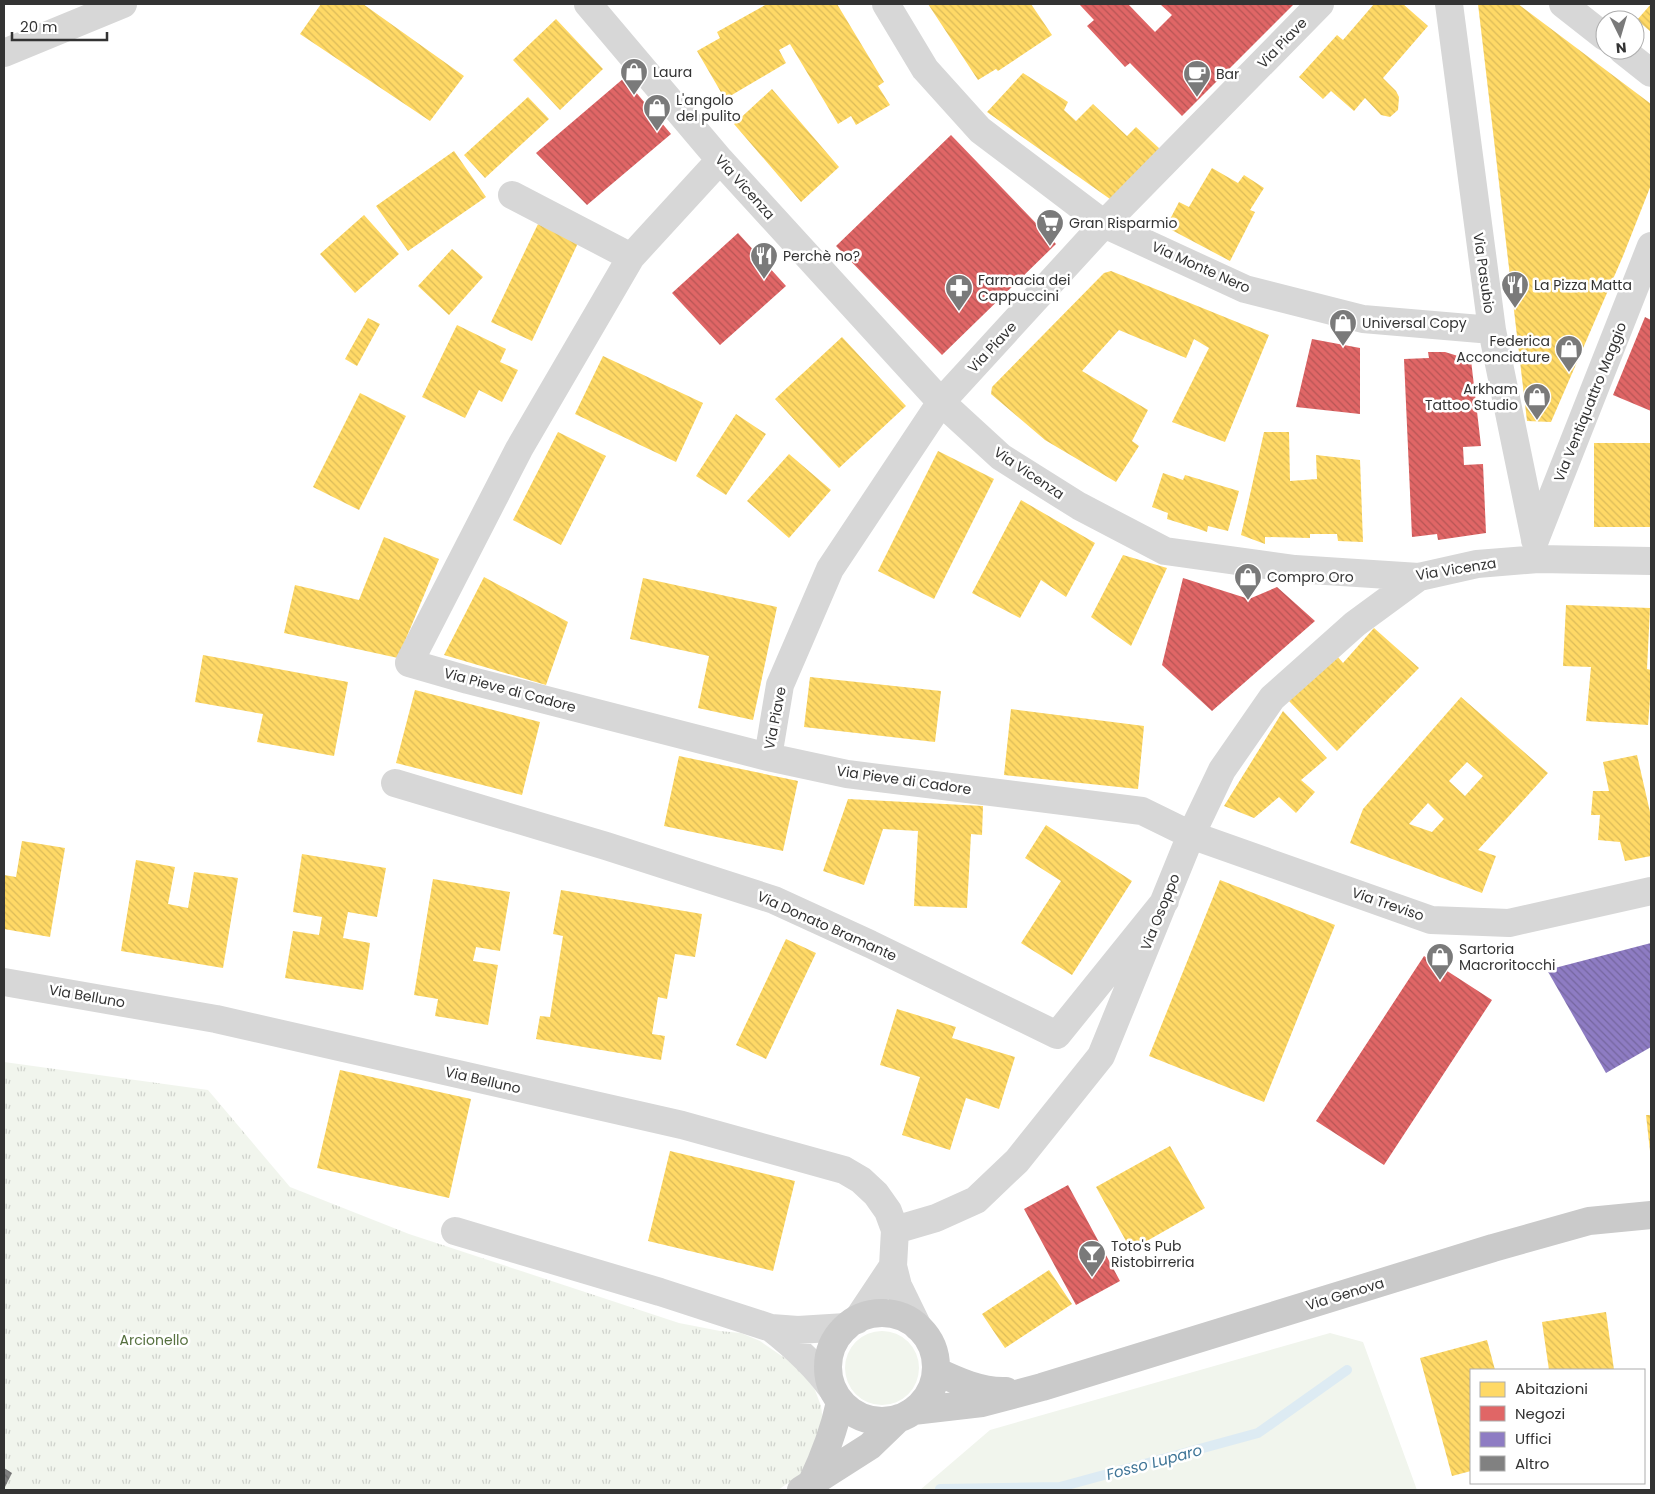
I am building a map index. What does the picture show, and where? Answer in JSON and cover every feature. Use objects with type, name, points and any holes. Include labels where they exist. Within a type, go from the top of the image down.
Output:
[{"type":"main road","name":"Via Genova","points":[[906,1415],[982,1403],[1042,1387],[1493,1248],[1589,1221],[1651,1215]]},
{"type":"main road","points":[[806,1487],[870,1446],[925,1400],[932,1386],[936,1371],[934,1354],[928,1340],[918,1327],[904,1318],[889,1314],[872,1315],[851,1323],[837,1337],[831,1349],[828,1362],[828,1376],[836,1395],[853,1413],[867,1420],[883,1421],[906,1415]]},
{"type":"main road","name":"Via Genova","points":[[936,1371],[957,1381],[980,1388],[1000,1391],[1042,1387]]},
{"type":"main road","points":[[806,1487],[825,1454],[836,1423],[836,1395]]},
{"type":"street","points":[[4,53],[123,4]]},
{"type":"street","name":"Via Vicenza","points":[[588,4],[720,160],[941,402],[1001,457],[1079,506],[1165,551],[1295,569],[1419,577],[1537,549],[1651,561]]},
{"type":"street","name":"Via Monte Nero","points":[[886,4],[925,69],[980,130],[1104,224],[1245,289],[1362,319],[1492,330]]},
{"type":"street","name":"Via Piave","points":[[768,757],[780,685],[830,569],[941,402],[1104,224],[1320,4]]},
{"type":"street","name":"Via Pasubio","points":[[1449,4],[1492,330],[1537,549]]},
{"type":"street","points":[[1563,4],[1595,29]]},
{"type":"street","points":[[1635,60],[1651,73]]},
{"type":"street","name":"Via Pieve di Cadore","points":[[720,160],[631,257],[519,449],[409,663],[468,680],[768,757],[847,774],[1142,811],[1191,835]]},
{"type":"street","points":[[512,195],[631,257]]},
{"type":"street","name":"Via Ventiquattro Maggio","points":[[1537,549],[1651,246]]},
{"type":"street","name":"Via Osoppo","points":[[896,1230],[936,1218],[976,1200],[1017,1161],[1102,1056],[1191,835],[1222,770],[1272,698],[1355,624],[1419,577]]},
{"type":"street","name":"Via Donato Bramante","points":[[395,783],[606,846],[774,900],[1057,1035],[1165,900]]},
{"type":"street","name":"Via Treviso","points":[[1191,835],[1431,920],[1509,923],[1651,891]]},
{"type":"street","name":"Via Belluno","points":[[4,982],[216,1019],[682,1126],[844,1170],[861,1180],[876,1194],[888,1211],[896,1230],[893,1266],[898,1286],[918,1327]]},
{"type":"street","points":[[455,1231],[660,1292],[771,1328],[798,1330],[851,1323]]},
{"type":"street","name":"Via Belluno","points":[[851,1323],[893,1266]]},
{"type":"street","points":[[771,1328],[809,1362],[836,1395]]},
{"type":"green space","name":"Arcionello","points":[[4,1062],[208,1090],[290,1187],[409,1234],[679,1323],[741,1333],[760,1341],[792,1363],[806,1377],[815,1390],[821,1406],[823,1422],[801,1474],[778,1490],[4,1490]]},
{"type":"green space","points":[[882,1331],[903,1337],[913,1347],[919,1368],[913,1389],[903,1399],[882,1405],[861,1399],[851,1389],[845,1368],[851,1347],[861,1337]]},
{"type":"green space","points":[[1330,1333],[1363,1342],[1417,1490],[920,1490],[990,1430]]},
{"type":"building: Abitazioni","points":[[321,4],[363,4],[464,76],[430,121],[300,34]]},
{"type":"building: Abitazioni","points":[[767,4],[837,4],[884,82],[878,86],[890,105],[856,125],[851,116],[838,124],[790,44],[779,50],[786,63],[725,99],[697,51],[720,38],[717,32]]},
{"type":"building: Abitazioni","points":[[928,4],[1031,4],[1052,35],[998,71],[996,69],[978,80]]},
{"type":"building: Abitazioni","points":[[1374,4],[1403,4],[1428,26],[1383,78],[1396,91],[1399,97],[1398,110],[1390,117],[1381,115],[1365,98],[1354,111],[1331,91],[1323,99],[1299,77],[1337,35],[1343,40]]},
{"type":"building: Abitazioni","points":[[1478,4],[1518,4],[1651,104],[1651,185],[1623,256],[1551,422],[1527,421]]},
{"type":"building: Abitazioni","points":[[1651,4],[1651,32],[1645,27],[1645,11]]},
{"type":"building: Abitazioni","points":[[556,19],[603,69],[560,110],[513,60]]},
{"type":"building: Abitazioni","points":[[1023,73],[1068,102],[1064,110],[1076,121],[1093,104],[1127,136],[1136,127],[1160,149],[1110,199],[987,112]]},
{"type":"building: Abitazioni","points":[[772,89],[839,167],[801,202],[734,124]]},
{"type":"building: Abitazioni","points":[[528,97],[549,119],[485,178],[464,155]]},
{"type":"building: Abitazioni","points":[[454,151],[486,197],[408,251],[376,206]]},
{"type":"building: Abitazioni","points":[[1212,168],[1238,183],[1244,175],[1264,188],[1250,210],[1255,212],[1230,261],[1166,227],[1179,202],[1189,207]]},
{"type":"building: Abitazioni","points":[[364,215],[399,254],[355,293],[320,254]]},
{"type":"building: Abitazioni","points":[[538,224],[578,243],[532,341],[491,322]]},
{"type":"building: Abitazioni","points":[[452,249],[483,277],[449,315],[418,286]]},
{"type":"building: Abitazioni","points":[[1111,271],[1269,335],[1225,442],[1172,422],[1209,348],[1194,339],[1186,358],[1119,330],[1082,371],[1148,410],[1132,441],[1139,446],[1116,482],[1045,440],[991,394],[992,387],[1104,273]]},
{"type":"building: Abitazioni","points":[[368,318],[380,324],[357,366],[345,359]]},
{"type":"building: Abitazioni","points":[[457,325],[506,349],[500,362],[518,370],[502,402],[479,390],[465,418],[422,397]]},
{"type":"building: Abitazioni","points":[[842,337],[906,406],[839,468],[775,399]]},
{"type":"building: Abitazioni","points":[[603,356],[703,403],[676,462],[575,414]]},
{"type":"building: Abitazioni","points":[[360,393],[406,416],[359,510],[313,487]]},
{"type":"building: Abitazioni","points":[[736,414],[766,434],[726,495],[696,476]]},
{"type":"building: Abitazioni","points":[[558,432],[606,456],[561,545],[513,520]]},
{"type":"building: Abitazioni","points":[[1264,432],[1289,432],[1290,481],[1317,479],[1316,455],[1360,460],[1363,542],[1338,541],[1337,534],[1310,534],[1310,538],[1265,537],[1265,544],[1241,535]]},
{"type":"building: Abitazioni","points":[[1594,443],[1651,443],[1651,527],[1594,527]]},
{"type":"building: Abitazioni","points":[[938,451],[994,479],[934,599],[878,571]]},
{"type":"building: Abitazioni","points":[[789,454],[831,490],[789,538],[747,501]]},
{"type":"building: Abitazioni","points":[[1163,473],[1183,480],[1185,475],[1239,491],[1228,531],[1208,526],[1207,532],[1167,519],[1168,513],[1152,507]]},
{"type":"building: Abitazioni","points":[[1021,500],[1095,543],[1066,597],[1041,580],[1020,618],[972,593]]},
{"type":"building: Abitazioni","points":[[384,537],[439,559],[398,658],[284,633],[295,585],[359,600]]},
{"type":"building: Abitazioni","points":[[1123,555],[1167,568],[1131,646],[1091,617]]},
{"type":"building: Abitazioni","points":[[484,577],[568,622],[546,685],[444,655]]},
{"type":"building: Abitazioni","points":[[643,578],[777,607],[753,720],[698,708],[709,656],[630,639]]},
{"type":"building: Abitazioni","points":[[1566,605],[1650,608],[1647,669],[1651,670],[1651,686],[1648,725],[1586,721],[1591,667],[1563,666]]},
{"type":"building: Abitazioni","points":[[1374,628],[1419,668],[1337,751],[1289,701],[1337,656],[1343,663]]},
{"type":"building: Abitazioni","points":[[203,655],[348,682],[334,756],[257,742],[263,714],[195,702]]},
{"type":"building: Abitazioni","points":[[810,677],[941,691],[935,742],[804,727]]},
{"type":"building: Abitazioni","points":[[415,690],[540,722],[522,795],[396,763]]},
{"type":"building: Abitazioni","points":[[1461,697],[1548,773],[1478,850],[1496,856],[1482,893],[1350,843],[1363,809]],"holes":[[[1467,762],[1483,776],[1465,796],[1449,781]],[[1428,803],[1444,819],[1432,832],[1409,824]]]},
{"type":"building: Abitazioni","points":[[1011,709],[1144,726],[1138,789],[1004,775]]},
{"type":"building: Abitazioni","points":[[1283,711],[1327,758],[1301,780],[1315,792],[1296,813],[1279,797],[1254,818],[1224,806]]},
{"type":"building: Abitazioni","points":[[1637,755],[1651,812],[1651,856],[1625,861],[1620,842],[1598,840],[1600,815],[1591,815],[1593,791],[1609,791],[1603,762]]},
{"type":"building: Abitazioni","points":[[679,756],[798,781],[783,851],[664,826]]},
{"type":"building: Abitazioni","points":[[848,799],[983,806],[982,835],[971,834],[967,908],[914,906],[918,831],[883,829],[864,885],[823,871]]},
{"type":"building: Abitazioni","points":[[1046,825],[1132,881],[1072,975],[1021,943],[1061,881],[1025,858]]},
{"type":"building: Abitazioni","points":[[22,841],[65,848],[50,937],[4,929],[4,875],[16,877]]},
{"type":"building: Abitazioni","points":[[302,854],[386,868],[377,917],[348,912],[343,938],[370,943],[363,990],[285,978],[293,931],[319,935],[322,917],[293,912]]},
{"type":"building: Abitazioni","points":[[136,860],[175,867],[168,904],[188,908],[194,872],[238,878],[223,968],[121,951]]},
{"type":"building: Abitazioni","points":[[433,879],[510,892],[500,951],[476,947],[473,961],[498,965],[488,1025],[435,1016],[438,999],[414,995]]},
{"type":"building: Abitazioni","points":[[1220,880],[1335,925],[1264,1102],[1149,1056]]},
{"type":"building: Abitazioni","points":[[561,890],[702,914],[695,957],[675,954],[667,999],[658,997],[652,1034],[665,1036],[661,1060],[536,1039],[540,1016],[550,1017],[563,936],[553,934]]},
{"type":"building: Abitazioni","points":[[786,939],[816,953],[766,1059],[736,1045]]},
{"type":"building: Abitazioni","points":[[897,1009],[956,1027],[952,1038],[1015,1057],[999,1109],[966,1098],[950,1150],[902,1135],[920,1077],[880,1065]]},
{"type":"building: Abitazioni","points":[[340,1070],[471,1099],[449,1198],[317,1168]]},
{"type":"building: Abitazioni","points":[[1646,1115],[1651,1115],[1651,1151],[1650,1151]]},
{"type":"building: Abitazioni","points":[[1170,1146],[1205,1208],[1131,1250],[1096,1187]]},
{"type":"building: Abitazioni","points":[[670,1151],[795,1181],[773,1271],[648,1241]]},
{"type":"building: Abitazioni","points":[[1049,1270],[1072,1304],[1005,1348],[982,1314]]},
{"type":"building: Abitazioni","points":[[1606,1312],[1614,1369],[1549,1369],[1542,1322]]},
{"type":"building: Abitazioni","points":[[1487,1340],[1495,1369],[1470,1369],[1470,1471],[1452,1476],[1420,1358]]},
{"type":"building: Negozi","points":[[1079,4],[1128,4],[1155,32],[1172,15],[1160,4],[1294,4],[1182,116],[1130,63],[1125,67],[1087,26],[1094,20]]},
{"type":"building: Negozi","points":[[624,78],[671,134],[587,205],[536,153]]},
{"type":"building: Negozi","points":[[951,135],[1056,244],[942,355],[836,246]]},
{"type":"building: Negozi","points":[[738,233],[786,286],[720,345],[672,293]]},
{"type":"building: Negozi","points":[[1645,317],[1651,320],[1651,411],[1613,395]]},
{"type":"building: Negozi","points":[[1312,339],[1360,348],[1360,414],[1296,407]]},
{"type":"building: Negozi","points":[[1428,352],[1445,352],[1471,360],[1481,446],[1463,447],[1464,465],[1483,464],[1486,533],[1438,540],[1437,534],[1412,537],[1404,359],[1429,358]]},
{"type":"building: Negozi","points":[[1183,578],[1249,599],[1277,587],[1315,621],[1212,711],[1162,665]]},
{"type":"building: Negozi","points":[[1424,956],[1492,1000],[1384,1165],[1316,1121]]},
{"type":"building: Negozi","points":[[1068,1185],[1120,1281],[1076,1305],[1024,1209]]},
{"type":"building: Uffici","points":[[1651,943],[1651,1047],[1606,1073],[1547,970]]},
{"type":"building: Altro","points":[[4,1468],[12,1473],[4,1489]]},
{"type":"waterway","name":"Fosso Luparo","points":[[940,1489],[1060,1487],[1258,1433],[1347,1370]]},
{"type":"place","name":"Laura","points":[[634,96]]},
{"type":"place","name":"Bar","points":[[1197,98]]},
{"type":"place","name":"L'angolo del pulito","points":[[657,132]]},
{"type":"place","name":"Gran Risparmio","points":[[1050,247]]},
{"type":"place","name":"Perchè no?","points":[[764,280]]},
{"type":"place","name":"La Pizza Matta","points":[[1515,309]]},
{"type":"place","name":"Farmacia dei Cappuccini","points":[[959,312]]},
{"type":"place","name":"Universal Copy","points":[[1343,347]]},
{"type":"place","name":"Federica Acconciature","points":[[1569,373]]},
{"type":"place","name":"Arkham Tattoo Studio","points":[[1537,421]]},
{"type":"place","name":"Compro Oro","points":[[1248,601]]},
{"type":"place","name":"Sartoria Macroritocchi","points":[[1440,981]]},
{"type":"place","name":"Toto's Pub Ristobirreria","points":[[1092,1278]]}]
